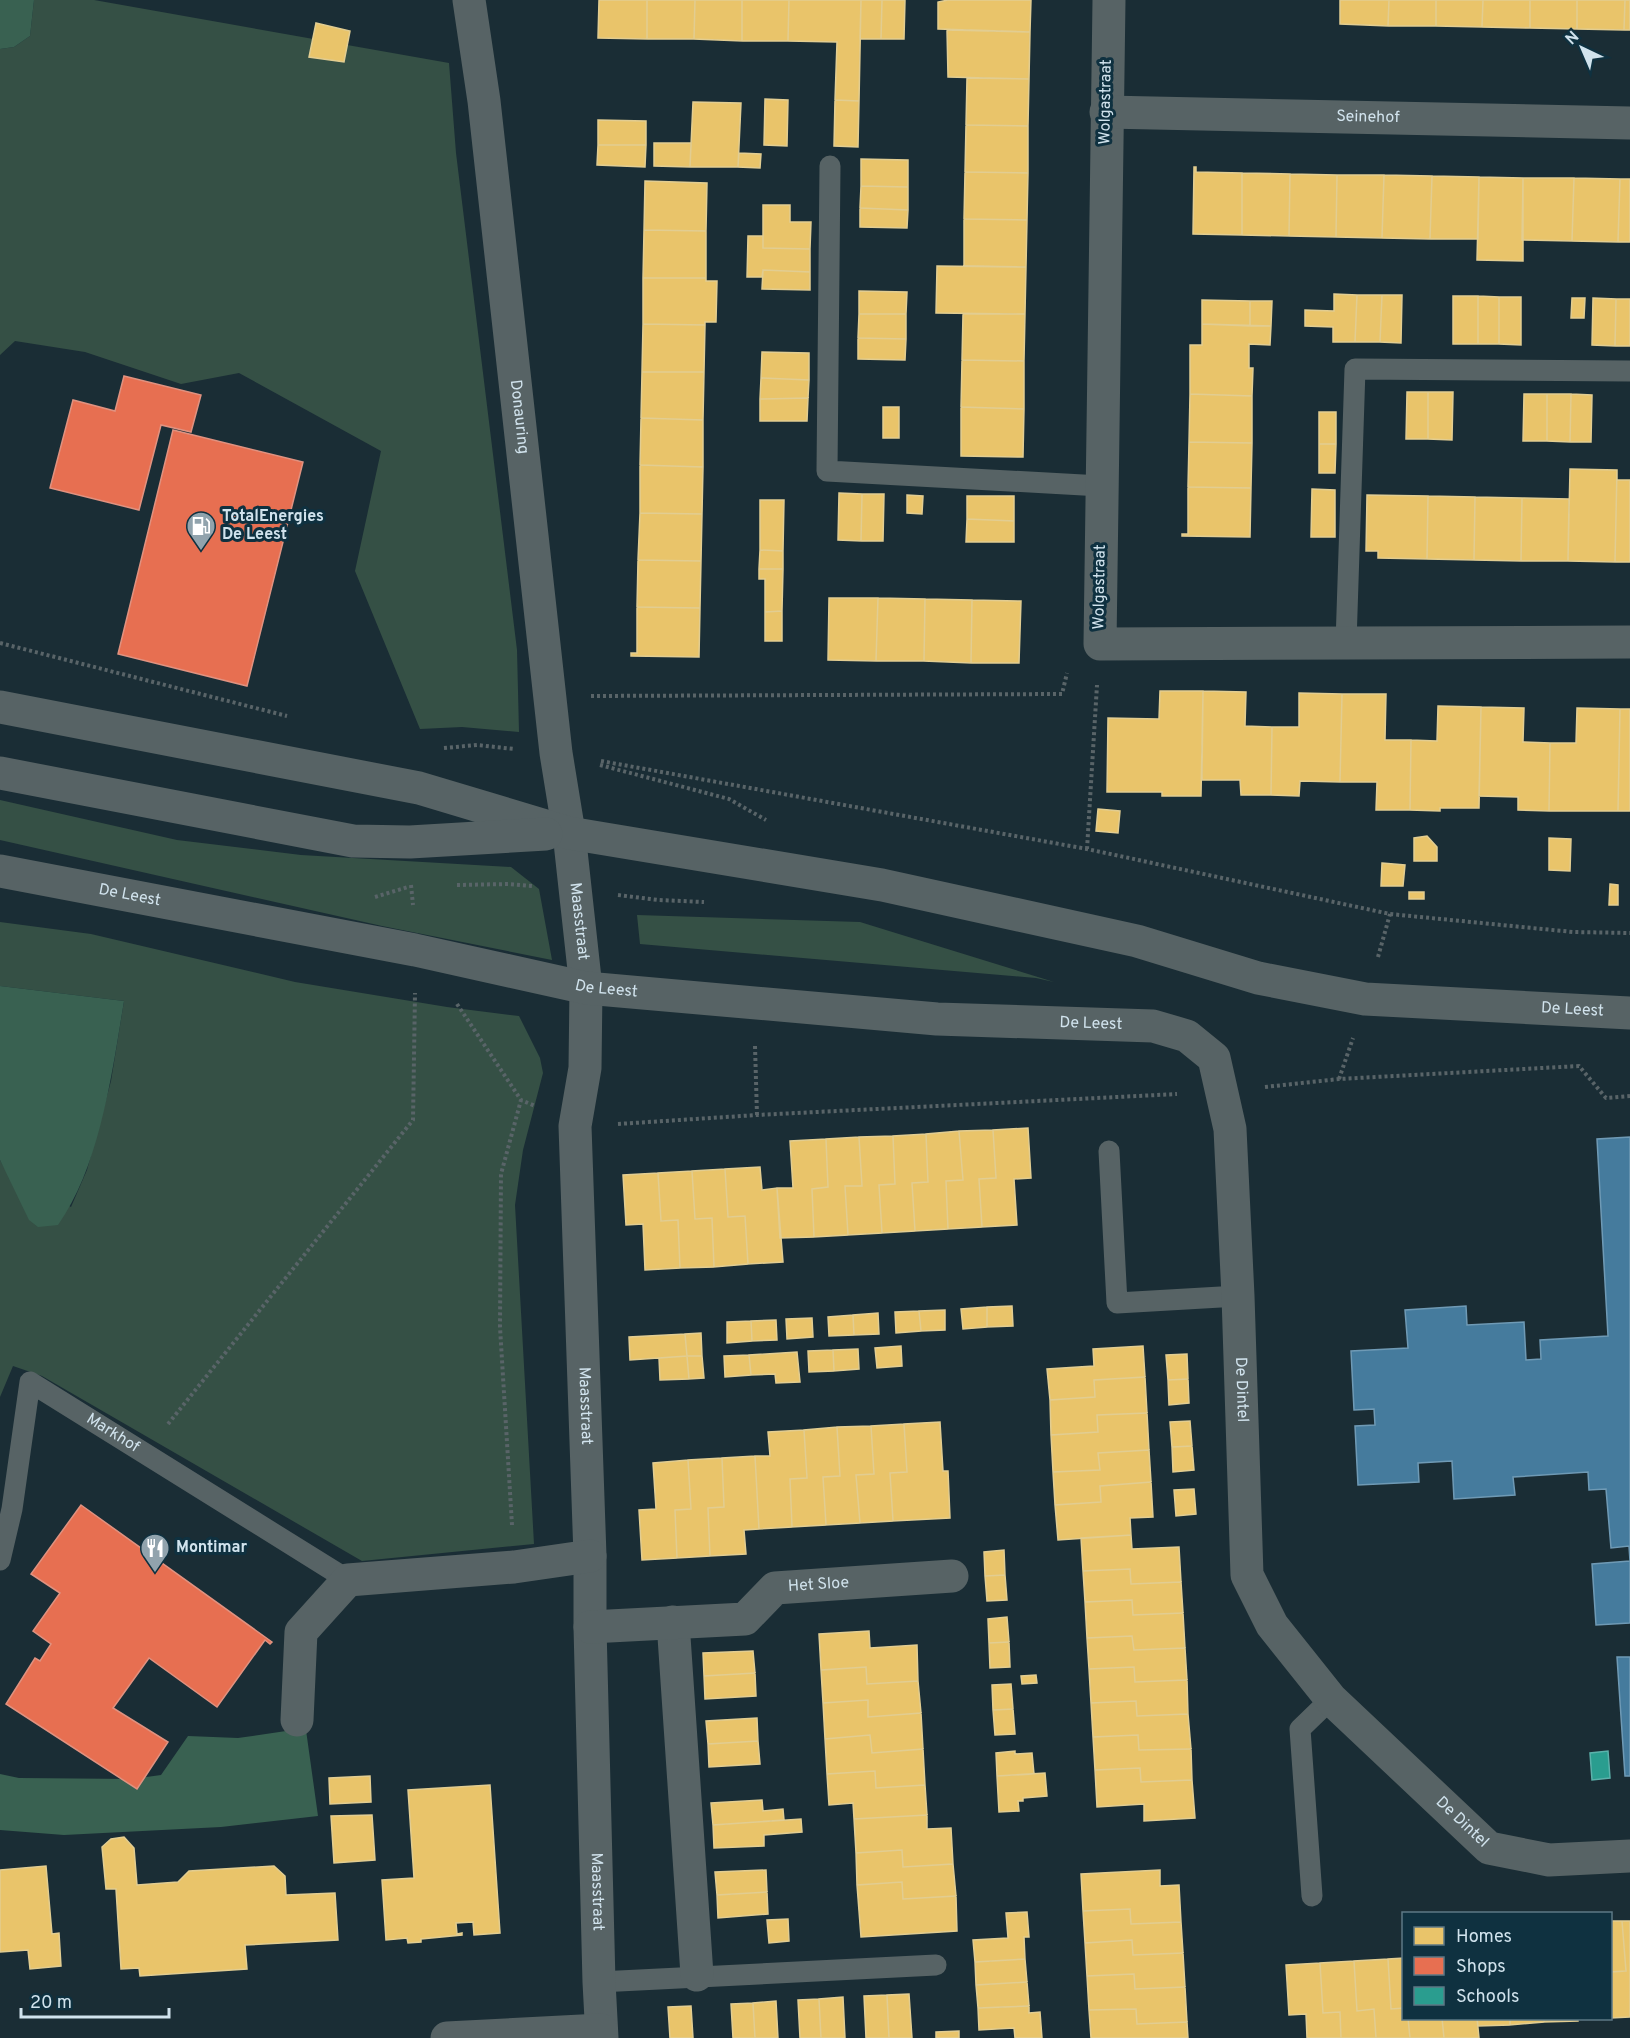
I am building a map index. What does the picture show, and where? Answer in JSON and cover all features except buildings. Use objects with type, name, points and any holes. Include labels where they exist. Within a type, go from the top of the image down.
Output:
[{"type":"street","name":"Donauring","points":[[469,0],[484,101],[556,753],[569,833]]},
{"type":"street","name":"Wolgastraat","points":[[1108,0],[1100,645],[1630,642]]},
{"type":"street","name":"Seinehof","points":[[1106,112],[1630,123]]},
{"type":"street","name":"De Leest","points":[[0,707],[419,788],[569,833],[882,885],[1137,941],[1258,978],[1365,999],[1630,1013]]},
{"type":"street","name":"De Leest","points":[[0,773],[353,841],[410,842],[569,833]]},
{"type":"street","name":"Maasstraat","points":[[569,833],[586,988],[585,1068],[575,1126],[590,1556],[602,2034]]},
{"type":"street","name":"De Leest","points":[[0,871],[415,950],[586,988],[937,1019],[1153,1026],[1187,1036],[1214,1058]]},
{"type":"street","name":"De Dintel","points":[[1214,1058],[1230,1129],[1247,1575],[1272,1625],[1331,1699],[1490,1848],[1549,1860],[1630,1856]]},
{"type":"street","points":[[297,1720],[301,1632],[348,1580],[514,1567],[590,1556]]},
{"type":"street","name":"Het Sloe","points":[[590,1627],[745,1619],[775,1588],[952,1576]]},
{"type":"street","points":[[673,1622],[697,1976]]},
{"type":"street","points":[[447,2038],[602,2034]]},
{"type":"lane","points":[[830,166],[827,471],[1101,486]]},
{"type":"lane","points":[[1346,643],[1354,369],[1630,372]]},
{"type":"lane","points":[[1109,1151],[1117,1303],[1238,1296]]},
{"type":"lane","name":"Markhof","points":[[0,1560],[12,1509],[30,1382],[348,1580]]},
{"type":"lane","points":[[1312,1896],[1300,1729],[1331,1699]]},
{"type":"lane","points":[[599,1982],[936,1965]]},
{"type":"path","points":[[0,643],[288,716]]},
{"type":"path","points":[[550,696],[1062,694],[1073,650],[1100,645],[1087,849]]},
{"type":"path","points":[[419,788],[426,750],[477,745],[556,753],[1087,849],[1390,914],[1573,932],[1630,933]]},
{"type":"path","points":[[556,753],[729,799],[770,822]]},
{"type":"path","points":[[145,1453],[413,1120],[415,950],[410,842]]},
{"type":"path","points":[[452,997],[521,1100],[575,1126],[1222,1092],[1339,1078],[1579,1066],[1606,1098],[1630,1096]]},
{"type":"path","points":[[754,1002],[757,1115]]},
{"type":"path","points":[[514,1567],[500,1327],[501,1174],[521,1100]]},
{"type":"green space","points":[[0,0],[34,0],[30,36],[14,47],[0,49]]},
{"type":"green space","points":[[34,0],[94,0],[449,63],[456,153],[517,650],[519,732],[462,727],[420,729],[355,571],[381,451],[239,373],[181,384],[85,352],[15,341],[0,355],[0,49],[14,47],[30,36]]},
{"type":"green space","points":[[0,800],[177,840],[301,855],[511,867],[539,889],[552,960],[382,926],[0,840]]},
{"type":"green space","points":[[637,915],[860,922],[1054,982],[1036,978],[640,944]]},
{"type":"green space","points":[[0,922],[91,934],[295,982],[447,1007],[519,1016],[540,1058],[543,1073],[523,1150],[515,1205],[534,1544],[362,1561],[42,1376],[13,1366],[0,1397],[0,1160],[6,1171],[71,1207],[87,1170],[111,1081],[124,1001],[0,986]]},
{"type":"green space","points":[[0,986],[124,1001],[109,1088],[94,1147],[72,1201],[58,1225],[38,1227],[29,1220],[0,1160]]},
{"type":"green space","points":[[306,1730],[318,1816],[221,1827],[64,1835],[0,1830],[0,1774],[19,1778],[132,1779],[161,1775],[188,1736],[238,1738]]},
{"type":"place","name":"TotalEnergies De Leest","points":[[201,552]]},
{"type":"place","name":"Montimar","points":[[155,1574]]}]
